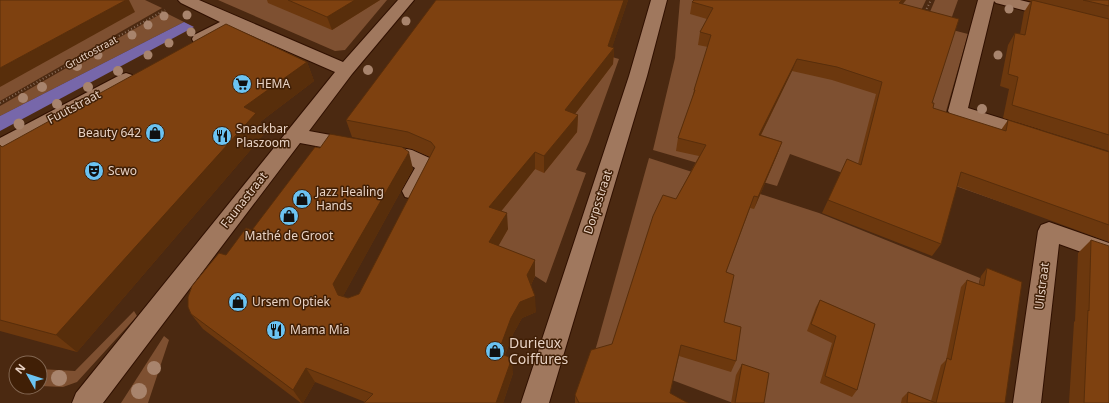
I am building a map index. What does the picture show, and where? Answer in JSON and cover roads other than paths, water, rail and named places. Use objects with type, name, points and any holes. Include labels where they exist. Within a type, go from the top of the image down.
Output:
[{"type":"street","points":[[186,0],[233,22],[346,70]]},
{"type":"street","name":"Faunastraat","points":[[86,403],[346,70],[406,0]]},
{"type":"street","name":"Dorpsstraat","points":[[535,403],[638,76],[659,0]]},
{"type":"street","points":[[986,0],[958,111],[1048,140]]},
{"type":"street","points":[[1001,0],[1109,27]]},
{"type":"street","points":[[185,48],[233,22]]},
{"type":"street","name":"Fuutstraat","points":[[0,147],[144,70]]},
{"type":"street","points":[[295,135],[412,157],[427,165],[405,206]]},
{"type":"street","name":"Uilstraat","points":[[1027,403],[1049,231],[1109,252]]},
{"type":"place","name":"HEMA","points":[[242,84]]},
{"type":"place","name":"Beauty 642","points":[[155,133]]},
{"type":"place","name":"Snackbar Plaszoom","points":[[222,136]]},
{"type":"place","name":"Scwo","points":[[94,171]]},
{"type":"place","name":"Jazz Healing Hands","points":[[302,199]]},
{"type":"place","name":"Mathé de Groot","points":[[289,216]]},
{"type":"place","name":"Ursem Optiek","points":[[238,302]]},
{"type":"place","name":"Mama Mia","points":[[276,330]]},
{"type":"place","name":"Durieux Coiffures","points":[[495,351]]}]
